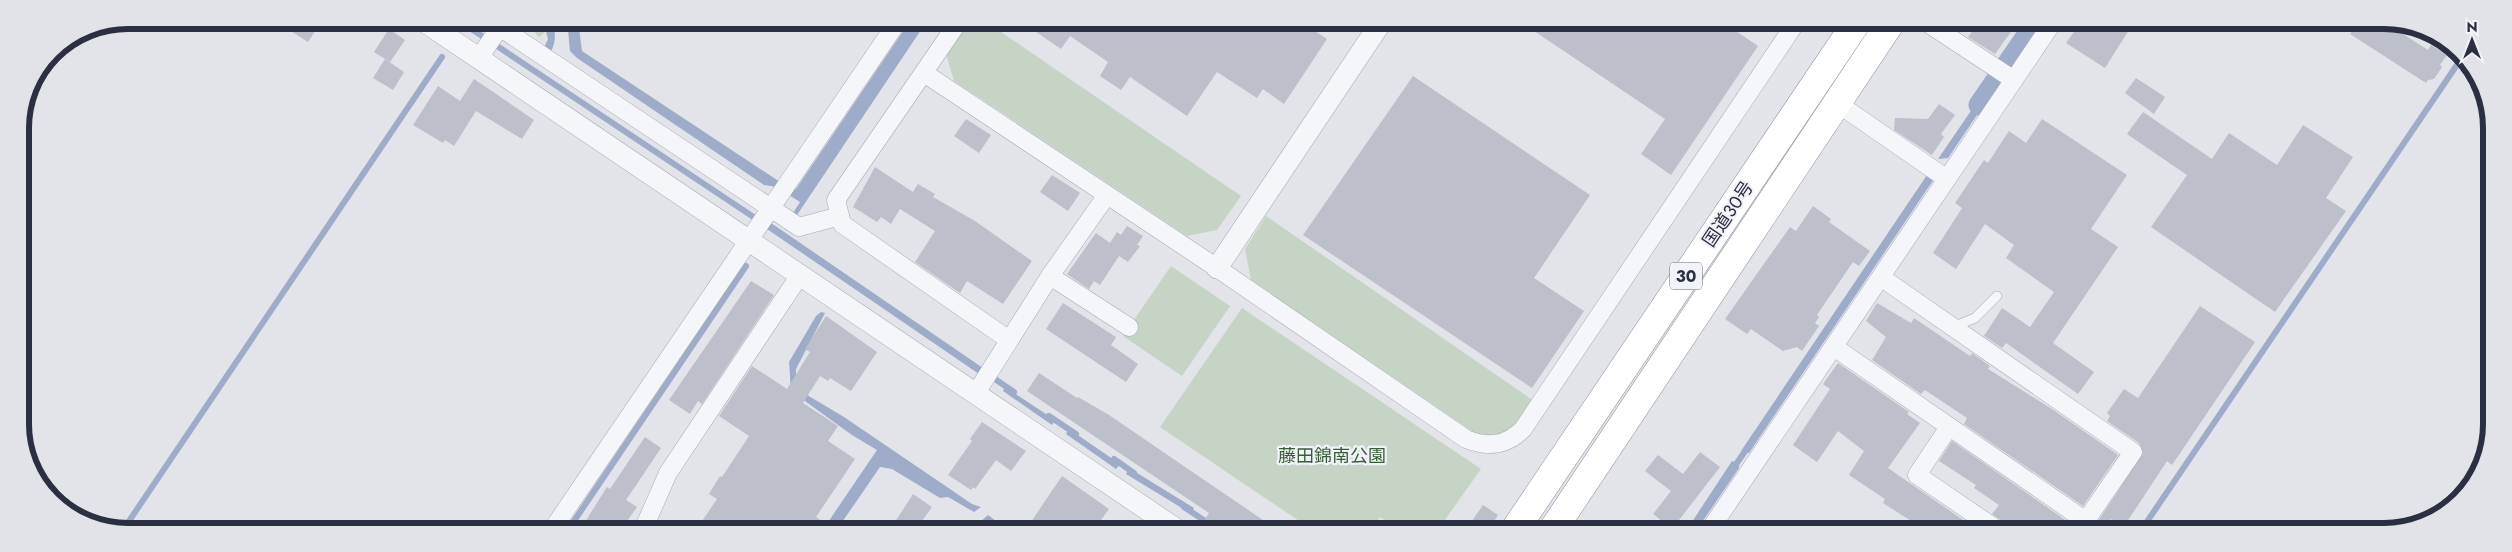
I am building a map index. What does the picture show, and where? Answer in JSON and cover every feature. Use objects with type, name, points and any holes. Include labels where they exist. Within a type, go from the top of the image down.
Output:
[{"type":"highway","name":"国道30号","points":[[1519,523],[1852,29]]},
{"type":"highway","name":"国道30号","points":[[1557,523],[1886,29]]},
{"type":"street","points":[[456,29],[489,38],[760,223],[799,227],[840,216]]},
{"type":"street","points":[[557,523],[893,29]]},
{"type":"street","points":[[954,29],[836,200],[842,224],[1009,340]]},
{"type":"street","points":[[1216,268],[1377,29]]},
{"type":"street","points":[[924,72],[1466,439],[1481,445],[1496,444],[1513,438],[1533,415],[1792,29]]},
{"type":"street","points":[[1937,29],[2006,75]]},
{"type":"street","points":[[1714,523],[1882,278],[1947,179],[2006,75],[2047,29]]},
{"type":"street","points":[[489,38],[760,223],[800,275],[983,381],[1169,523]]},
{"type":"street","points":[[1837,102],[1947,179]]},
{"type":"street","points":[[983,381],[1050,276],[1107,195]]},
{"type":"street","points":[[646,523],[668,473],[800,275]]},
{"type":"street","points":[[1050,276],[1129,327]]},
{"type":"street","points":[[1882,278],[2133,452],[2084,523]]},
{"type":"street","points":[[1834,346],[1949,427],[2078,523]]},
{"type":"street","points":[[1949,427],[1917,475],[1986,523]]},
{"type":"lane","points":[[1953,327],[1975,318],[1997,296]]},
{"type":"green space","points":[[532,29],[542,29],[544,33],[539,37]]},
{"type":"green space","points":[[963,29],[997,29],[1241,196],[1217,230],[1187,236],[954,81],[946,54]]},
{"type":"green space","points":[[1266,216],[1534,401],[1512,433],[1479,436],[1251,280],[1245,249]]},
{"type":"green space","points":[[1171,266],[1230,306],[1182,376],[1123,336]]},
{"type":"green space","name":"藤田錦南公園","points":[[1242,308],[1481,469],[1443,523],[1389,523],[1380,517],[1376,523],[1302,523],[1160,427]]},
{"type":"water","points":[[545,29],[554,29],[555,41],[550,53],[544,48],[548,39]]},
{"type":"water","points":[[568,29],[579,29],[582,51],[780,182],[777,187],[764,185],[577,58],[570,51]]},
{"type":"water","points":[[905,29],[922,29],[797,215],[793,213],[800,202],[789,195],[796,189]]},
{"type":"water","points":[[2027,29],[2037,29],[2011,66],[2005,61]]},
{"type":"water","points":[[1992,80],[1998,84],[1948,158],[1938,159]]},
{"type":"water","points":[[1927,175],[1934,179],[1749,453],[1741,451]]},
{"type":"water","points":[[771,223],[983,368],[979,374],[767,229]]},
{"type":"water","points":[[821,312],[825,313],[796,369],[796,384],[807,395],[844,417],[972,504],[981,507],[974,512],[948,497],[940,498],[892,469],[880,467],[842,523],[827,523],[877,450],[852,435],[791,391],[789,362],[816,316]]},
{"type":"water","points":[[1005,387],[1055,420],[1052,425],[1003,391]]},
{"type":"water","points":[[1069,429],[1120,464],[1116,469],[1066,434]]},
{"type":"water","points":[[1732,461],[1739,465],[1739,468],[1701,523],[1691,523]]},
{"type":"water","points":[[1129,468],[1194,508],[1190,513],[1126,474]]},
{"type":"water","points":[[988,515],[998,523],[979,523]]},
{"type":"building","points":[[288,29],[317,29],[308,42]]},
{"type":"building","points":[[389,29],[405,40],[390,62],[374,52]]},
{"type":"building","points":[[1032,29],[1312,29],[1327,39],[1284,104],[1263,89],[1257,98],[1217,72],[1187,116],[1130,77],[1121,90],[1100,76],[1108,62],[1070,36],[1061,49]]},
{"type":"building","points":[[1531,29],[1733,29],[1758,46],[1671,175],[1641,154],[1665,119]]},
{"type":"building","points":[[1974,29],[2013,29],[1995,54],[1968,37]]},
{"type":"building","points":[[2076,29],[2129,30],[2105,68],[2066,43]]},
{"type":"building","points":[[2353,29],[2397,30],[2428,50],[2431,45],[2447,55],[2434,79],[2428,80],[2426,83],[2350,34]]},
{"type":"building","points":[[385,59],[404,72],[393,90],[373,78]]},
{"type":"building","points":[[1413,76],[1590,195],[1534,278],[1584,311],[1532,388],[1303,235]]},
{"type":"building","points":[[2136,78],[2165,97],[2154,114],[2125,93]]},
{"type":"building","points":[[474,79],[534,120],[522,139],[476,111],[454,146],[445,140],[443,143],[413,125],[438,86],[460,101]]},
{"type":"building","points":[[1939,104],[1955,115],[1941,134],[1944,137],[1932,155],[1894,130],[1895,118],[1928,119]]},
{"type":"building","points":[[2143,112],[2212,159],[2229,133],[2277,165],[2303,125],[2353,157],[2326,198],[2346,211],[2275,312],[2151,227],[2187,175],[2127,134]]},
{"type":"building","points":[[966,119],[991,135],[979,153],[954,136]]},
{"type":"building","points":[[2042,119],[2127,175],[2091,229],[2118,247],[2053,343],[2094,372],[2078,394],[2006,343],[2002,348],[1984,336],[2002,308],[2030,327],[2054,292],[2006,258],[2014,245],[1985,224],[1956,269],[1933,253],[1962,208],[1955,203],[1984,160],[1988,163],[2009,131],[2026,143]]},
{"type":"building","points":[[875,167],[913,192],[918,184],[935,194],[933,197],[975,221],[1032,261],[1003,304],[967,281],[960,293],[915,262],[935,231],[900,209],[891,224],[881,217],[877,222],[853,207]]},
{"type":"building","points":[[1052,175],[1080,193],[1068,211],[1040,192]]},
{"type":"building","points":[[1813,206],[1831,219],[1829,222],[1870,251],[1859,266],[1853,262],[1817,315],[1819,317],[1815,323],[1819,326],[1802,351],[1797,347],[1783,351],[1751,329],[1747,334],[1725,319],[1790,227],[1796,231]]},
{"type":"building","points":[[1127,226],[1143,236],[1137,245],[1140,246],[1128,262],[1119,256],[1100,285],[1094,281],[1089,289],[1067,274],[1096,233],[1110,243],[1117,232],[1121,235]]},
{"type":"building","points":[[751,281],[774,295],[702,404],[698,401],[690,414],[669,400]]},
{"type":"building","points":[[1063,303],[1116,337],[1111,345],[1138,364],[1126,382],[1046,329]]},
{"type":"building","points":[[1877,303],[1911,323],[1914,318],[1970,356],[1972,353],[1990,366],[1988,369],[2052,409],[2118,455],[2083,506],[1964,424],[1967,418],[1925,390],[1921,394],[1872,360],[1886,337],[1866,321]]},
{"type":"building","points":[[2200,306],[2255,342],[2172,465],[2167,461],[2126,523],[2116,523],[2111,519],[2108,523],[2097,523],[2143,453],[2139,443],[2107,421],[2110,416],[2107,413],[2124,389],[2138,398]]},
{"type":"building","points":[[826,316],[877,352],[851,391],[830,378],[828,381],[820,376],[803,403],[838,426],[828,441],[855,459],[816,517],[825,523],[701,523],[717,499],[709,494],[749,436],[719,416],[752,366],[787,389],[810,352],[805,349]]},
{"type":"building","points":[[1838,363],[1909,412],[1907,414],[1920,423],[1888,468],[1967,523],[1914,523],[1883,503],[1885,499],[1849,475],[1864,451],[1838,431],[1817,462],[1793,445],[1830,389],[1823,384]]},
{"type":"building","points":[[1039,373],[1077,398],[1109,415],[1267,523],[1203,523],[1209,513],[1027,391]]},
{"type":"building","points":[[982,422],[1026,451],[1011,471],[996,460],[975,489],[973,487],[971,490],[948,475],[972,441],[970,439]]},
{"type":"building","points":[[645,437],[661,448],[626,500],[637,507],[626,523],[584,523],[607,487],[610,489]]},
{"type":"building","points":[[1952,441],[2070,523],[2005,523],[1992,514],[1999,505],[1974,488],[1976,485],[1939,461]]},
{"type":"building","points":[[1700,452],[1720,467],[1677,523],[1664,523],[1653,514],[1671,491],[1645,471],[1658,455],[1683,474]]},
{"type":"building","points":[[1062,476],[1109,509],[1099,523],[1031,522]]},
{"type":"building","points":[[913,494],[932,507],[921,523],[895,522]]},
{"type":"building","points":[[1483,505],[1498,515],[1493,523],[1471,523]]},
{"type":"waterway","points":[[472,29],[761,222]]},
{"type":"waterway","points":[[1979,105],[2031,29]]},
{"type":"waterway","points":[[128,523],[442,57]]},
{"type":"waterway","points":[[2146,523],[2457,65]]},
{"type":"waterway","points":[[573,523],[746,266]]},
{"type":"waterway","points":[[989,375],[1014,392]]},
{"type":"waterway","points":[[1049,416],[1076,434]]},
{"type":"waterway","points":[[1732,470],[1748,447]]},
{"type":"waterway","points":[[1114,459],[1134,473]]},
{"type":"waterway","points":[[1184,507],[1208,523]]}]
